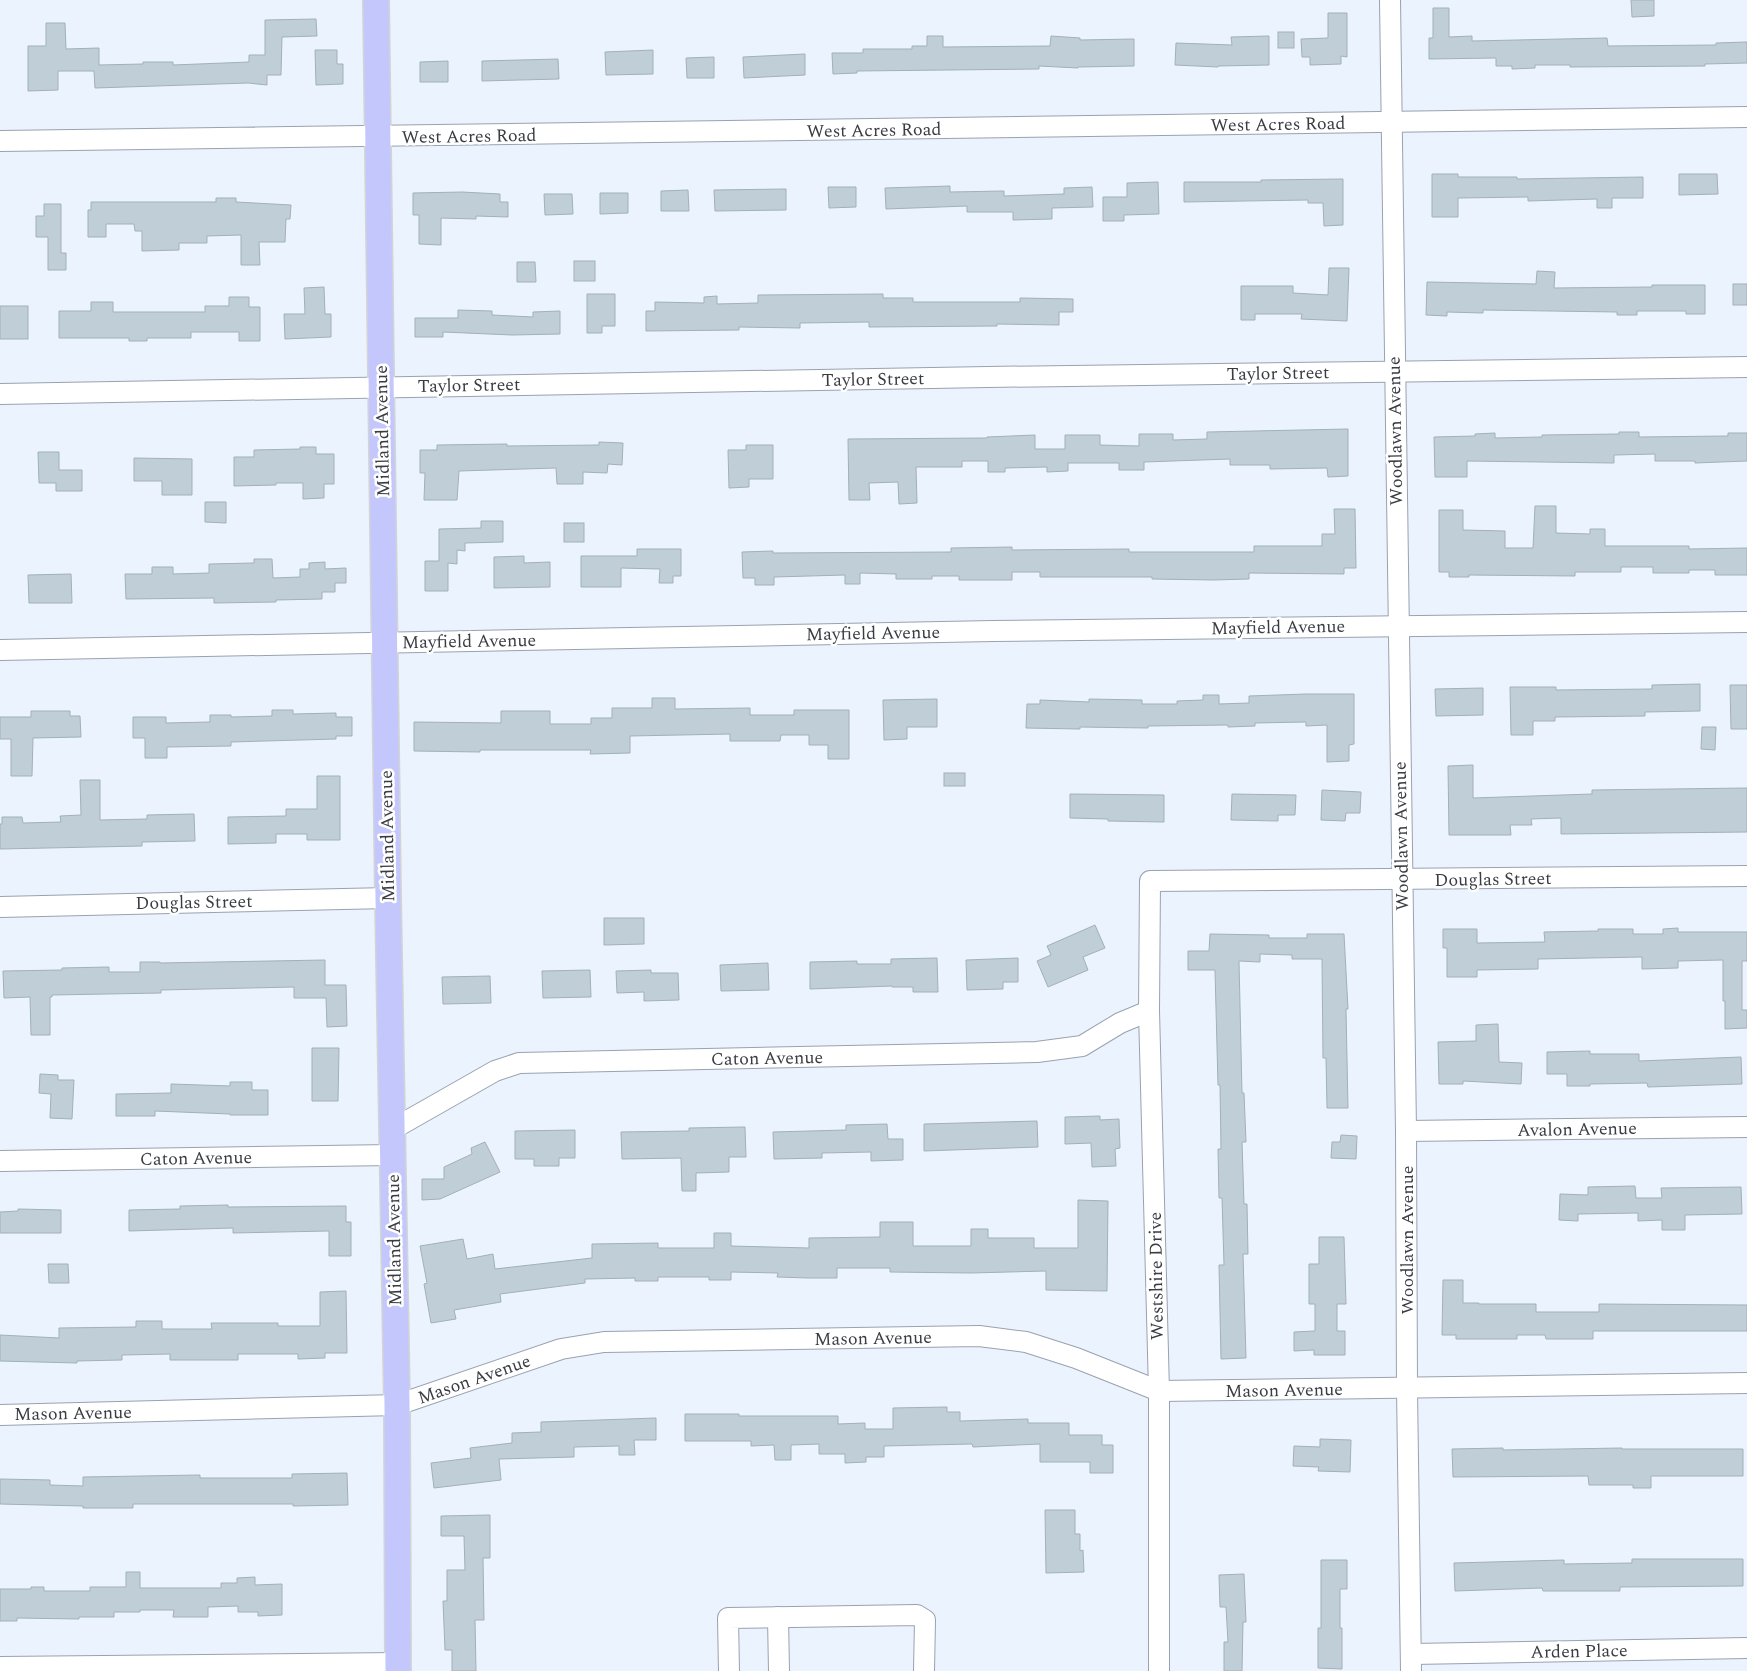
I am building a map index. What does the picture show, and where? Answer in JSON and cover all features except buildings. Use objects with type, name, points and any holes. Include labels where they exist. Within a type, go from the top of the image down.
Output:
[{"type":"main road","name":"Midland Avenue","points":[[376,0],[384,642],[397,1405],[398,1667]]},
{"type":"street","name":"Woodlawn Avenue","points":[[1390,0],[1406,1131],[1411,1662]]},
{"type":"street","name":"West Acres Road","points":[[0,141],[1747,117]]},
{"type":"street","name":"Taylor Street","points":[[0,394],[1747,367]]},
{"type":"street","name":"Mayfield Avenue","points":[[0,650],[384,642],[1747,622]]},
{"type":"street","name":"Douglas Street","points":[[1150,881],[1747,876]]},
{"type":"street","name":"Westshire Drive","points":[[1150,881],[1150,1011],[1159,1391],[1159,1671]]},
{"type":"street","name":"Douglas Street","points":[[0,907],[388,898]]},
{"type":"street","name":"Caton Avenue","points":[[393,1129],[495,1072],[519,1063],[1037,1052],[1082,1046],[1120,1023],[1150,1011]]},
{"type":"street","name":"Avalon Avenue","points":[[1406,1131],[1747,1127]]},
{"type":"street","name":"Caton Avenue","points":[[0,1161],[392,1155]]},
{"type":"street","name":"Mason Avenue","points":[[0,1414],[397,1405],[561,1348],[604,1342],[979,1336],[1026,1342],[1068,1355],[1159,1391],[1747,1383]]},
{"type":"street","points":[[730,1671],[728,1618],[917,1615],[925,1620],[924,1671]]},
{"type":"street","points":[[778,1617],[778,1671]]},
{"type":"street","name":"Arden Place","points":[[1411,1662],[1747,1648]]},
{"type":"street","points":[[0,1667],[398,1667]]}]
